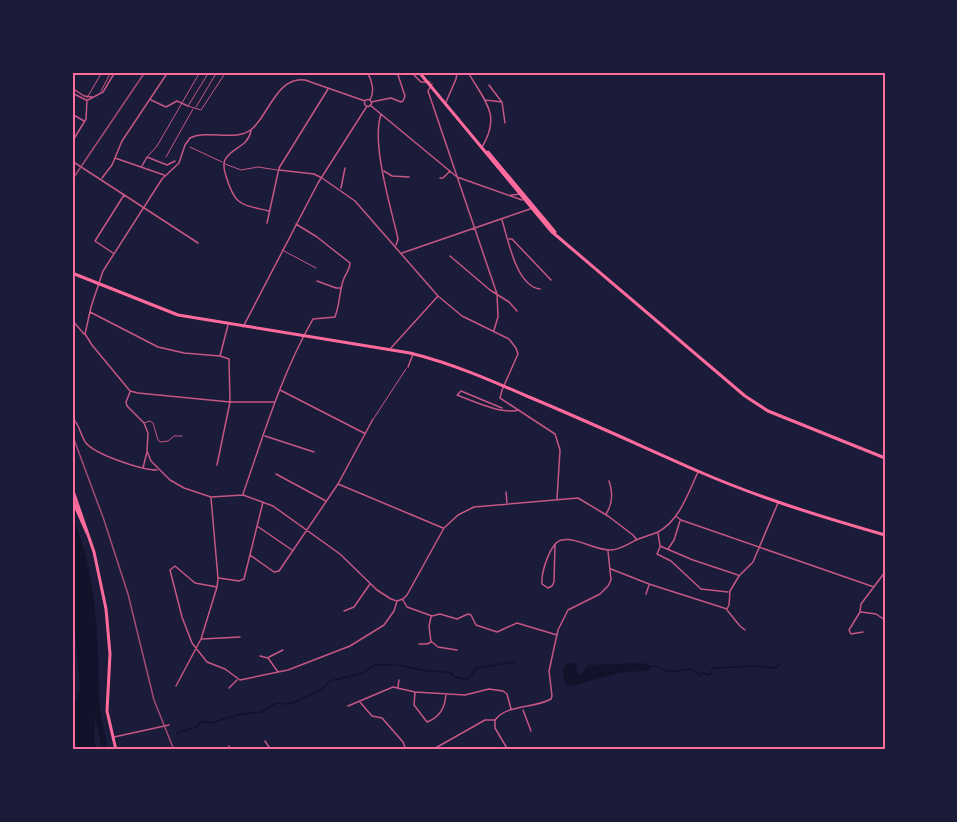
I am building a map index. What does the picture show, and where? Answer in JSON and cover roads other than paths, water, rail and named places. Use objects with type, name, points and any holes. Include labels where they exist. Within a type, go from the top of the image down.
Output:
[{"type":"main road","points":[[420,72],[558,236],[745,396],[768,411],[885,458]]},
{"type":"main road","points":[[72,273],[170,313],[228,325],[414,354],[443,363],[504,386],[699,471],[778,502],[885,534]]},
{"type":"main road","points":[[72,488],[94,552],[109,635],[107,711],[116,750]]},
{"type":"main road","points":[[72,493],[94,552]]},
{"type":"main road","points":[[72,499],[76,506]]},
{"type":"street","points":[[87,100],[105,89],[113,72]]},
{"type":"street","points":[[101,180],[115,158],[122,141],[168,72]]},
{"type":"street","points":[[243,327],[322,177],[370,102],[372,84],[367,72]]},
{"type":"street","points":[[269,212],[249,207],[236,200],[231,193],[224,163],[226,158],[245,143],[251,130],[282,88],[290,81],[305,80],[364,101],[388,98],[401,102],[405,96],[397,74],[392,72]]},
{"type":"street","points":[[411,72],[422,82],[430,84],[428,91],[496,294],[498,317],[494,331]]},
{"type":"street","points":[[446,103],[457,72]]},
{"type":"street","points":[[468,72],[492,120],[483,147]]},
{"type":"street","points":[[489,84],[501,102],[506,123]]},
{"type":"street","points":[[72,88],[87,97],[93,97]]},
{"type":"street","points":[[267,223],[279,170],[328,88]]},
{"type":"street","points":[[72,93],[87,100]]},
{"type":"street","points":[[72,142],[85,121],[87,100]]},
{"type":"street","points":[[150,100],[166,106],[177,101],[188,106]]},
{"type":"street","points":[[484,100],[501,102]]},
{"type":"street","points":[[364,101],[366,106]]},
{"type":"street","points":[[370,102],[457,177],[525,199]]},
{"type":"street","points":[[72,114],[85,121]]},
{"type":"street","points":[[382,114],[378,137],[398,239],[394,246]]},
{"type":"street","points":[[85,334],[89,312],[103,271],[165,176],[179,162],[188,140],[194,135],[239,134],[251,130]]},
{"type":"street","points":[[141,167],[147,157],[167,165],[175,161]]},
{"type":"street","points":[[115,158],[165,176]]},
{"type":"street","points":[[72,161],[198,243]]},
{"type":"street","points":[[447,169],[453,165]]},
{"type":"street","points":[[340,189],[345,168]]},
{"type":"street","points":[[279,170],[314,174],[340,189],[355,201],[438,296],[462,316],[508,339],[518,350],[517,360],[500,398],[558,438],[560,450],[557,499]]},
{"type":"street","points":[[383,171],[392,176],[409,177]]},
{"type":"street","points":[[440,178],[450,171]]},
{"type":"street","points":[[114,254],[95,241],[124,194]]},
{"type":"street","points":[[510,195],[521,194]]},
{"type":"street","points":[[401,254],[533,208]]},
{"type":"street","points":[[501,219],[519,272],[535,288],[540,289]]},
{"type":"street","points":[[243,495],[279,389],[313,319],[335,317],[340,305],[343,279],[351,266],[317,237],[296,224]]},
{"type":"street","points":[[508,239],[512,239],[551,280]]},
{"type":"street","points":[[450,256],[509,302],[517,311]]},
{"type":"street","points":[[317,281],[342,288]]},
{"type":"street","points":[[390,350],[438,296]]},
{"type":"street","points":[[89,312],[158,347],[229,359],[230,402],[217,465]]},
{"type":"street","points":[[72,320],[130,391],[230,402],[274,402]]},
{"type":"street","points":[[220,356],[228,325]]},
{"type":"street","points":[[408,367],[414,354]]},
{"type":"street","points":[[279,389],[365,434]]},
{"type":"street","points":[[130,391],[127,406],[144,423],[149,440],[143,468]]},
{"type":"street","points":[[503,409],[494,409],[457,395],[461,391],[503,409],[514,412],[520,410]]},
{"type":"street","points":[[72,418],[88,445],[102,454],[143,468],[158,470]]},
{"type":"street","points":[[250,555],[277,572],[338,484],[374,419]]},
{"type":"street","points":[[264,436],[314,452]]},
{"type":"street","points":[[147,451],[158,470],[184,488],[211,497],[243,495],[273,506],[356,568],[384,594],[397,601]]},
{"type":"street","points":[[145,462],[151,461]]},
{"type":"street","points":[[555,544],[554,582],[548,588],[542,584],[541,579],[548,555],[555,544],[568,540],[616,550],[658,532],[676,516],[699,471]]},
{"type":"street","points":[[276,474],[326,502]]},
{"type":"street","points":[[605,514],[609,508],[612,490],[609,481]]},
{"type":"street","points":[[338,484],[444,528]]},
{"type":"street","points":[[506,492],[507,503]]},
{"type":"street","points":[[176,686],[201,639],[217,587],[211,497]]},
{"type":"street","points":[[229,688],[237,679],[279,673],[343,649],[377,631],[390,619],[397,601],[407,595],[444,528],[466,510],[507,503],[578,498],[605,514],[637,540]]},
{"type":"street","points":[[218,578],[242,581],[244,579],[264,502]]},
{"type":"street","points":[[727,609],[729,592],[739,576],[753,562],[778,502]]},
{"type":"street","points":[[676,516],[681,520],[874,587]]},
{"type":"street","points":[[668,550],[681,520]]},
{"type":"street","points":[[257,526],[293,550]]},
{"type":"street","points":[[658,532],[660,546],[657,554],[670,561],[701,590],[729,592]]},
{"type":"street","points":[[660,546],[739,576]]},
{"type":"street","points":[[432,750],[485,720],[495,720],[505,711],[546,702],[552,696],[549,672],[557,635],[568,610],[600,594],[608,586],[610,568],[608,550]]},
{"type":"street","points":[[217,587],[195,583],[175,566],[170,570],[185,628],[196,649],[207,662],[225,669],[237,679]]},
{"type":"street","points":[[610,568],[649,584],[727,609],[746,630]]},
{"type":"street","points":[[863,632],[851,634],[849,630],[860,612],[861,603],[885,572]]},
{"type":"street","points":[[344,611],[354,607],[370,583]]},
{"type":"street","points":[[646,594],[649,584]]},
{"type":"street","points":[[402,599],[407,607],[432,616],[440,614],[457,619],[471,615],[476,625],[497,632],[517,623],[557,635]]},
{"type":"street","points":[[860,612],[876,614],[885,620]]},
{"type":"street","points":[[432,616],[429,626],[433,645],[457,650]]},
{"type":"street","points":[[201,639],[240,637]]},
{"type":"street","points":[[418,644],[431,642]]},
{"type":"street","points":[[268,658],[283,650]]},
{"type":"street","points":[[260,656],[268,658],[279,673]]},
{"type":"street","points":[[398,688],[399,680]]},
{"type":"street","points":[[348,706],[388,687],[415,692],[465,695],[484,689],[498,690],[507,694],[511,709]]},
{"type":"street","points":[[415,692],[414,705],[427,722],[441,712],[445,705],[446,693]]},
{"type":"street","points":[[359,701],[372,716],[382,718],[403,742],[406,750]]},
{"type":"street","points":[[523,708],[531,731]]},
{"type":"street","points":[[495,720],[495,728],[508,750]]},
{"type":"street","points":[[113,737],[169,725]]},
{"type":"street","points":[[265,741],[271,750]]},
{"type":"street","points":[[229,746],[231,750]]},
{"type":"lane","points":[[87,100],[102,72]]},
{"type":"lane","points":[[101,93],[101,89],[113,72]]},
{"type":"lane","points":[[147,157],[157,146],[200,72]]},
{"type":"lane","points":[[209,72],[188,106],[201,110],[224,75]]},
{"type":"lane","points":[[166,157],[217,72]]},
{"type":"lane","points":[[190,147],[241,170],[258,167],[279,170]]},
{"type":"lane","points":[[282,250],[316,268]]},
{"type":"lane","points":[[374,419],[408,367]]},
{"type":"lane","points":[[144,423],[150,421],[153,423],[160,442],[168,441],[174,436],[182,436]]},
{"type":"waterway","points":[[398,665],[427,671],[450,672],[458,678],[468,679],[477,668],[515,662]]},
{"type":"waterway","points":[[660,668],[671,671],[692,669],[701,675],[703,673],[710,675],[713,668],[757,666],[776,668],[781,663]]},
{"type":"waterway","points":[[177,733],[196,727],[202,721],[211,723],[241,714],[261,712],[276,703],[290,704],[323,689],[330,681],[363,673],[375,665],[395,665]]},
{"type":"waterway","points":[[652,666],[657,667]]},
{"type":"railway","points":[[72,180],[145,72]]},
{"type":"railway","points":[[72,434],[128,594],[154,700],[174,750]]}]
